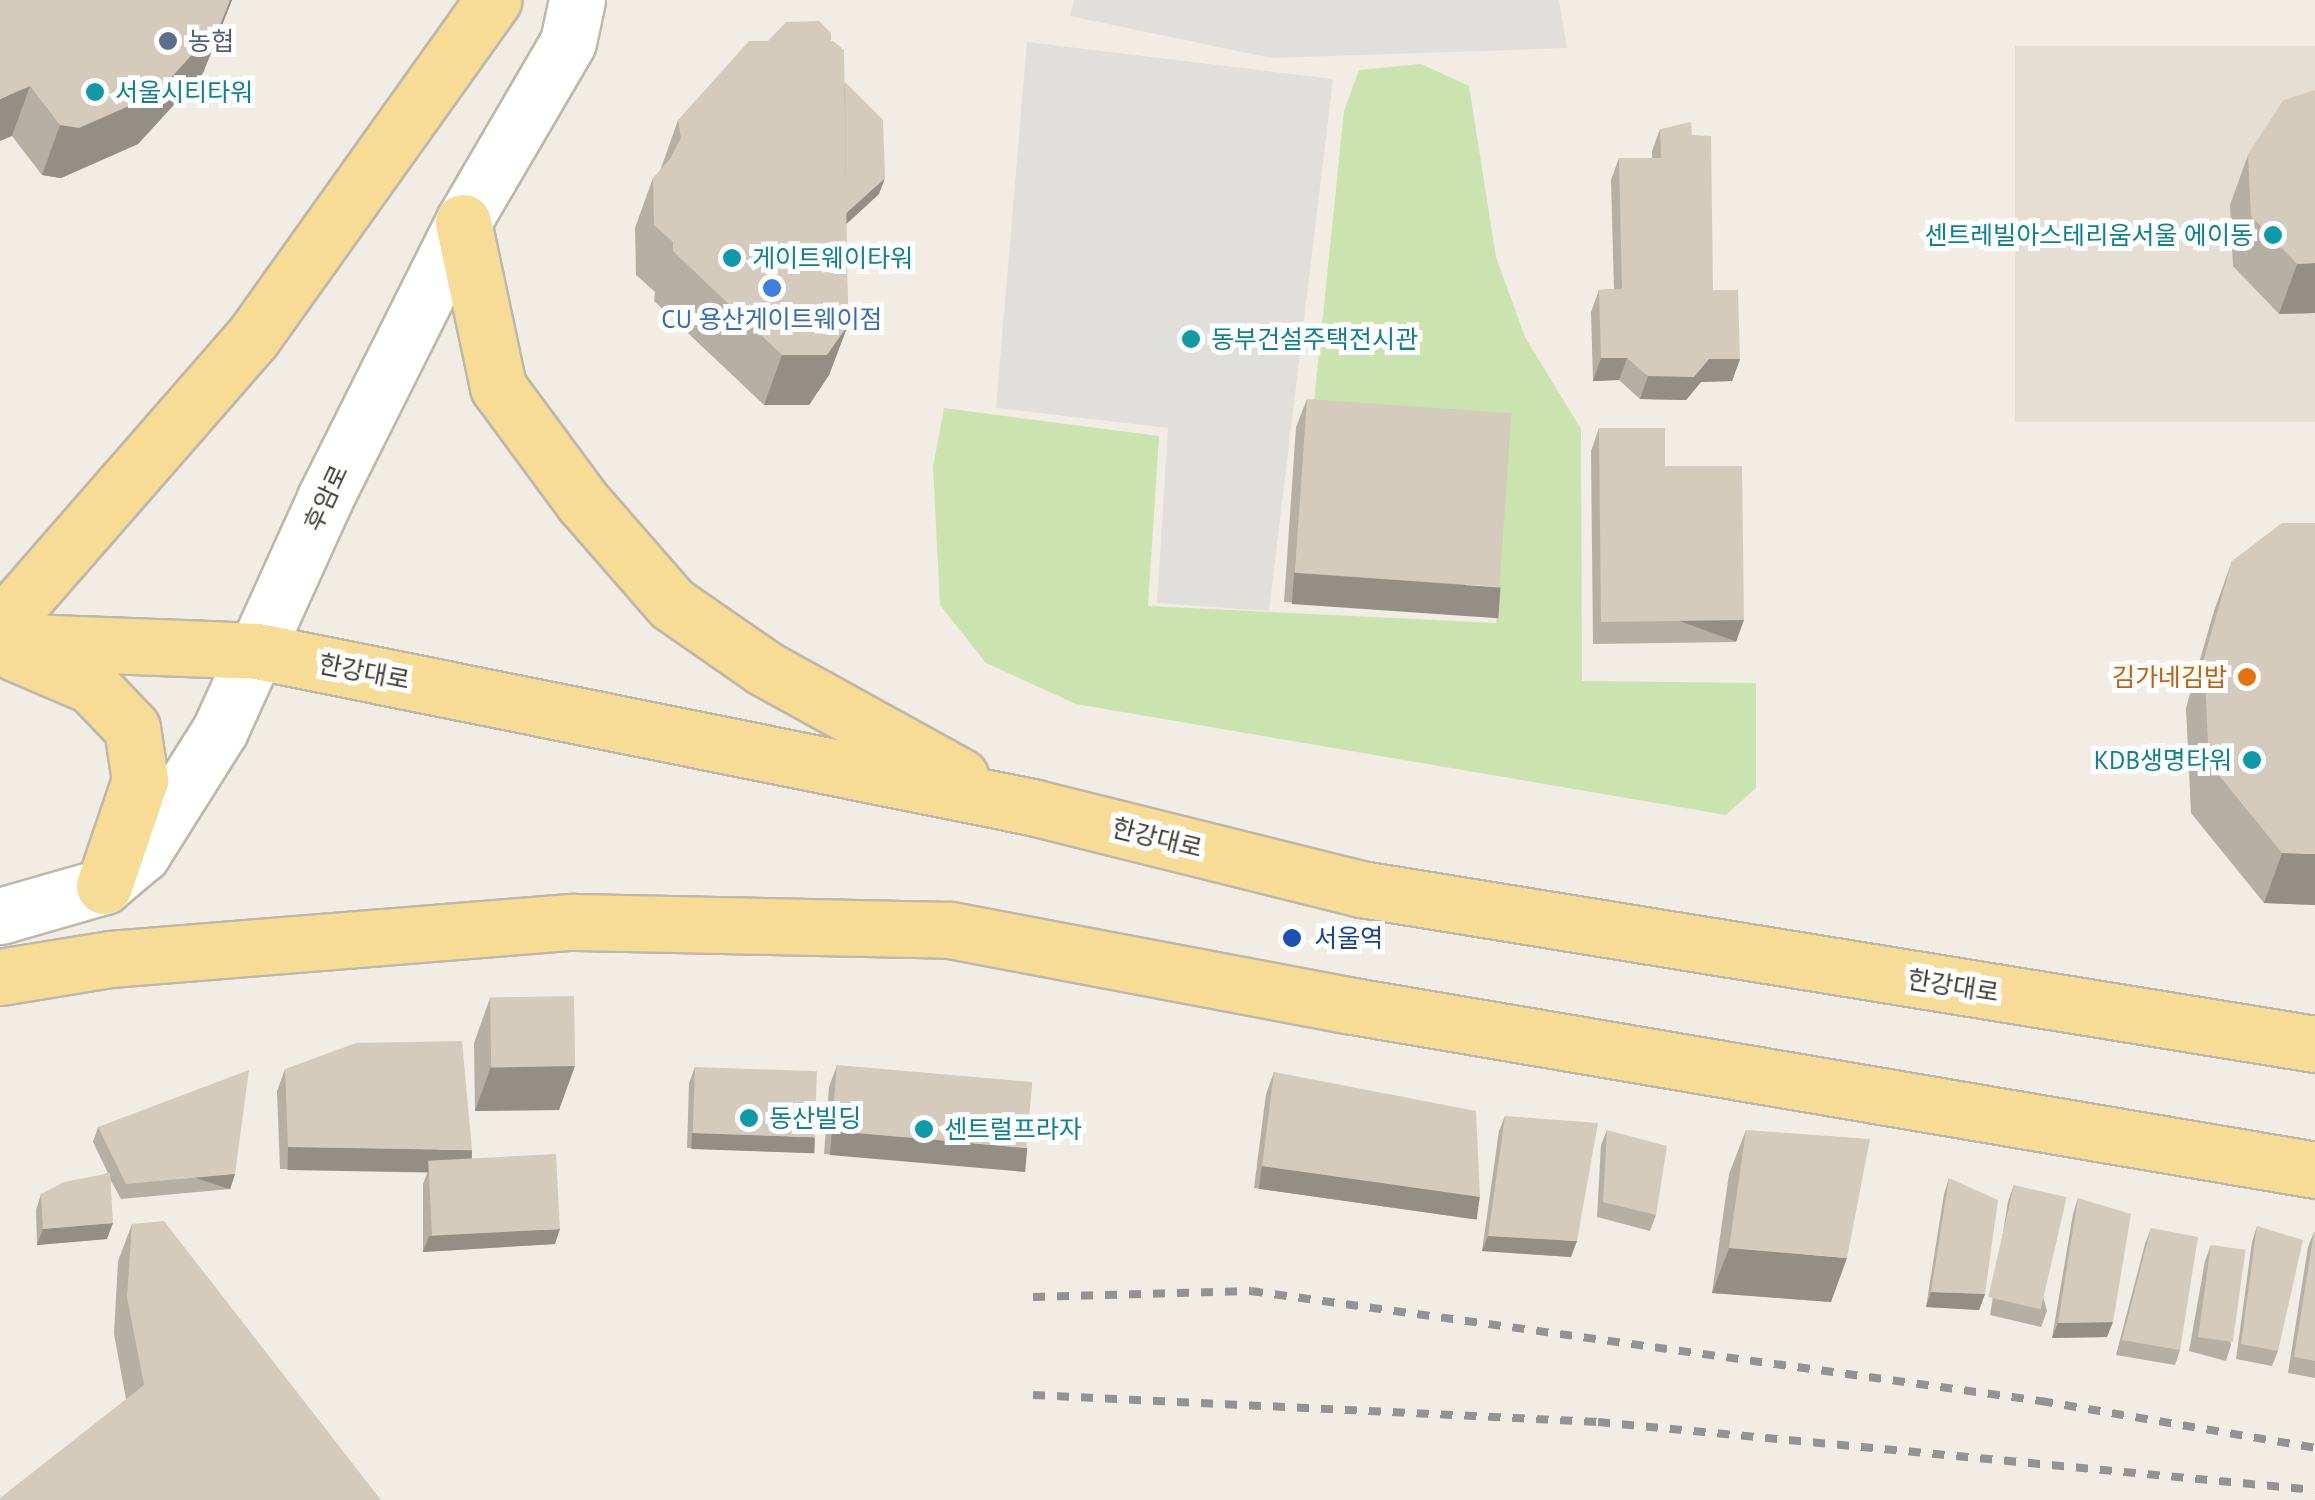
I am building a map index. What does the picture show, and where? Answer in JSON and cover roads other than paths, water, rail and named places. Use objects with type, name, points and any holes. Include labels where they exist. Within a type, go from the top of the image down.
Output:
[{"type":"main road","points":[[0,626],[253,337],[493,0]]},
{"type":"main road","points":[[464,222],[498,387],[582,501],[672,604],[833,708],[1032,807]]},
{"type":"main road","points":[[0,643],[92,686],[132,728],[140,780],[104,886]]},
{"type":"main road","name":"한강대로","points":[[0,643],[257,651],[1032,807],[1361,889],[2315,1044]]},
{"type":"main road","points":[[0,977],[110,959],[574,922],[950,930],[1347,1005],[2315,1170]]},
{"type":"street","name":"후암로","points":[[0,916],[104,886],[142,854],[220,730],[464,222],[568,42],[577,0]]},
{"type":"railway","points":[[1033,1297],[1251,1291],[2041,1401],[2315,1448]]},
{"type":"railway","points":[[1033,1395],[1598,1422],[2315,1490]]},
{"type":"place","name":"농협","points":[[168,41]]},
{"type":"place","name":"서울시티타워","points":[[95,92]]},
{"type":"place","name":"센트레빌아스테리움서울 에이동","points":[[2273,235]]},
{"type":"place","name":"게이트웨이타워","points":[[732,258]]},
{"type":"place","name":"CU 용산게이트웨이점","points":[[772,288]]},
{"type":"place","name":"동부건설주택전시관","points":[[1191,339]]},
{"type":"place","name":"김가네김밥","points":[[2247,677]]},
{"type":"place","name":"KDB생명타워","points":[[2252,760]]},
{"type":"place","name":"서울역","points":[[1292,938]]},
{"type":"place","name":"동산빌딩","points":[[749,1118]]},
{"type":"place","name":"센트럴프라자","points":[[924,1129]]}]
